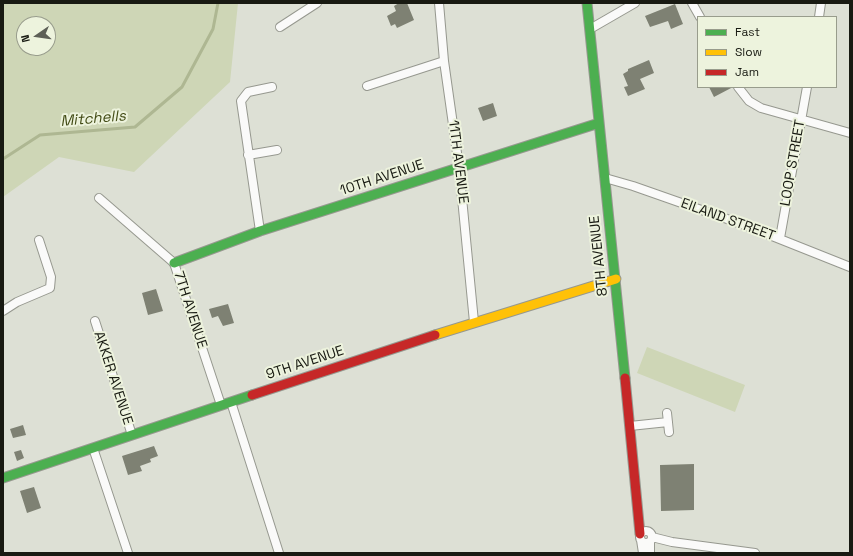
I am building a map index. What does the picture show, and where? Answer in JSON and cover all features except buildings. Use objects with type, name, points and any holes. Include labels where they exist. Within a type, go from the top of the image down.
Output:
[{"type":"street","points":[[280,27],[317,3]]},
{"type":"street","name":"11TH AVENUE","points":[[439,3],[444,61],[459,167],[474,322]]},
{"type":"street","name":"8TH AVENUE","points":[[587,3],[639,507],[650,553]]},
{"type":"street","points":[[590,29],[635,3]]},
{"type":"street","points":[[692,3],[699,16]]},
{"type":"street","points":[[819,16],[821,3]]},
{"type":"street","points":[[367,86],[444,61]]},
{"type":"street","points":[[260,231],[248,155],[242,101],[248,92],[272,87]]},
{"type":"street","points":[[739,88],[755,105],[850,133]]},
{"type":"street","name":"LOOP STREET","points":[[780,238],[807,88]]},
{"type":"street","name":"10TH AVENUE","points":[[174,262],[260,231],[599,122]]},
{"type":"street","points":[[248,155],[277,150]]},
{"type":"street","name":"EILAND STREET","points":[[605,178],[633,186],[780,238],[850,267]]},
{"type":"street","name":"7TH AVENUE","points":[[99,198],[174,262],[221,405]]},
{"type":"street","points":[[3,311],[17,302],[50,288],[51,277],[39,240]]},
{"type":"street","name":"9TH AVENUE","points":[[3,476],[132,436],[221,405],[474,322],[616,278]]},
{"type":"street","name":"AKKER AVENUE","points":[[95,321],[132,436]]},
{"type":"street","points":[[231,402],[279,553]]},
{"type":"street","points":[[630,426],[667,418],[669,432]]},
{"type":"street","points":[[93,448],[128,553]]},
{"type":"street","points":[[646,537],[755,553]]},
{"type":"street","name":"8TH AVENUE","points":[[642,553],[646,537]]},
{"type":"green space","points":[[3,3],[238,3],[230,82],[134,172],[59,157],[3,197]]},
{"type":"green space","points":[[647,347],[745,385],[735,412],[637,373]]},
{"type":"waterway","name":"Mitchells","points":[[3,159],[40,135],[135,127],[182,87],[213,29],[218,3]]},
{"type":"traffic: fast","points":[[587,3],[625,378]]},
{"type":"traffic: fast","points":[[174,263],[260,231],[599,123]]},
{"type":"traffic: fast","points":[[3,478],[252,395]]},
{"type":"traffic: slow","points":[[435,335],[616,279]]},
{"type":"traffic: jam","points":[[252,395],[435,335]]},
{"type":"traffic: jam","points":[[625,378],[640,534]]}]
